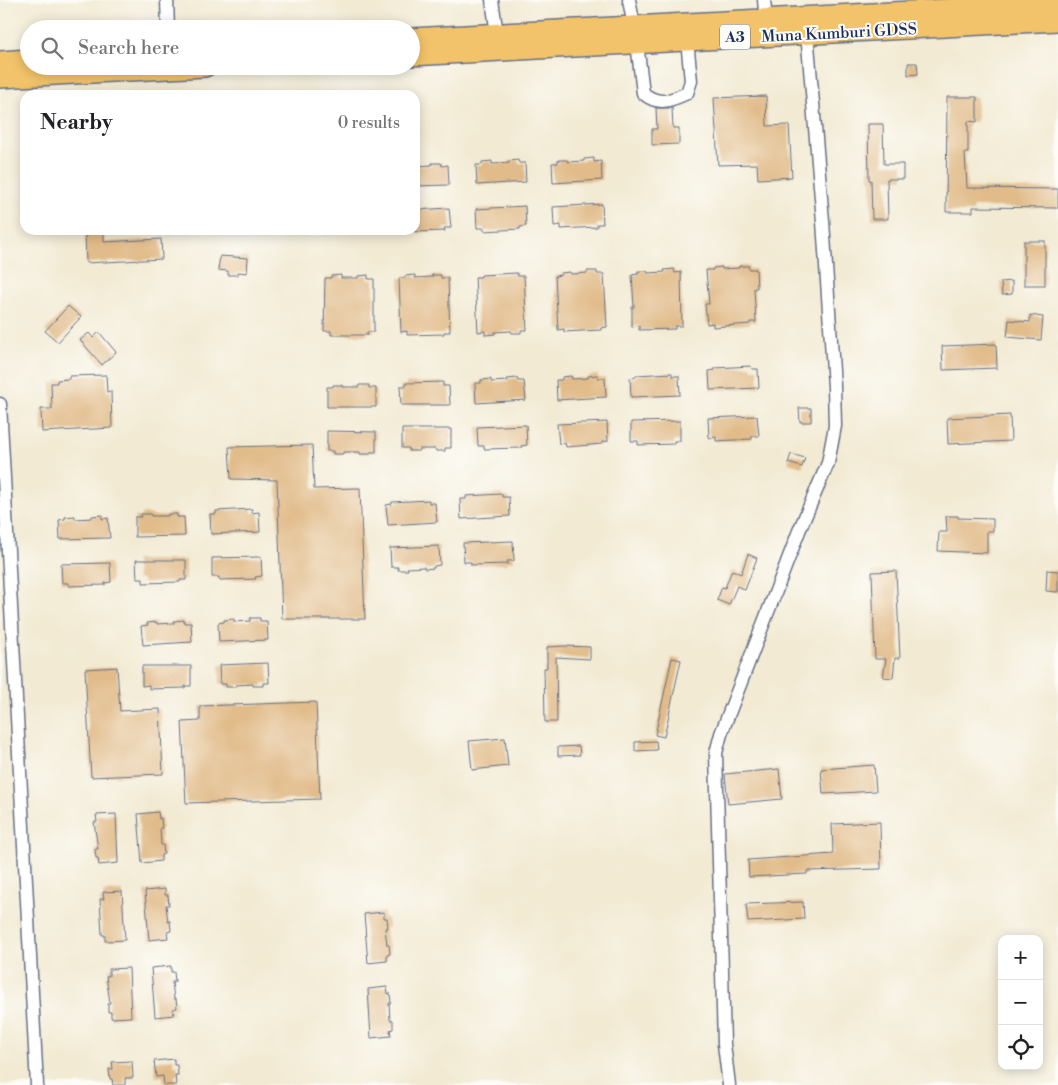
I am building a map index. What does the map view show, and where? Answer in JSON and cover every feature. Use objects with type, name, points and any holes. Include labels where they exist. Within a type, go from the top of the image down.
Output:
[{"type":"highway","name":"Muna Kumburi GDSS","points":[[420,54],[635,35],[765,10],[1058,4]]},
{"type":"highway","name":"Muna Kumburi GDSS","points":[[420,38],[497,34],[635,35],[687,40],[1058,20]]},
{"type":"highway","points":[[0,62],[20,61]]},
{"type":"highway","points":[[0,77],[37,75]]},
{"type":"street","points":[[167,0],[168,20]]},
{"type":"street","points":[[492,0],[497,34]]},
{"type":"street","points":[[629,0],[642,92],[652,100],[671,101],[687,93],[691,81],[687,40]]},
{"type":"street","points":[[729,1085],[724,1044],[716,753],[721,734],[792,549],[828,463],[835,426],[823,221],[807,33]]},
{"type":"street","points":[[0,404],[36,1085]]},
{"type":"building","points":[[908,63],[917,63],[918,74],[908,75]]},
{"type":"building","points":[[766,96],[767,126],[789,125],[792,177],[758,179],[757,164],[718,165],[714,98]]},
{"type":"building","points":[[947,97],[977,97],[977,122],[968,121],[968,153],[965,153],[967,188],[1058,189],[1058,208],[973,207],[973,212],[946,212]]},
{"type":"building","points":[[656,108],[672,108],[673,128],[679,128],[679,144],[652,145],[652,129],[657,129]]},
{"type":"building","points":[[868,124],[883,124],[884,164],[903,164],[903,179],[887,179],[888,219],[872,219]]},
{"type":"building","points":[[594,158],[594,162],[601,161],[602,180],[553,183],[552,163],[558,163],[558,160],[567,160],[568,162]]},
{"type":"building","points":[[518,160],[519,163],[525,163],[526,182],[477,185],[476,165],[482,165],[482,162],[492,161],[492,164],[509,163],[509,161]]},
{"type":"building","points":[[432,163],[441,163],[442,166],[448,165],[449,185],[420,186],[420,166],[432,165]]},
{"type":"building","points":[[602,204],[603,224],[597,224],[597,227],[561,229],[561,225],[554,226],[553,207]]},
{"type":"building","points":[[525,206],[526,226],[520,227],[520,229],[484,231],[484,228],[477,228],[476,209]]},
{"type":"building","points":[[449,208],[451,228],[444,228],[445,231],[420,232],[420,210]]},
{"type":"building","points":[[85,235],[104,235],[104,242],[161,239],[162,259],[86,263]]},
{"type":"building","points":[[1024,241],[1045,241],[1045,285],[1024,285]]},
{"type":"building","points":[[220,256],[248,258],[247,273],[238,272],[238,275],[228,275],[228,271],[218,270]]},
{"type":"building","points":[[739,266],[749,266],[749,269],[756,269],[757,288],[754,288],[756,322],[713,327],[713,323],[707,324],[705,304],[709,304],[706,270],[722,267],[722,269],[739,268]]},
{"type":"building","points":[[674,269],[675,273],[681,272],[682,326],[675,326],[675,329],[639,330],[639,326],[632,327],[632,307],[634,307],[632,275],[638,274],[638,271],[647,271],[648,273],[665,272],[664,270]]},
{"type":"building","points":[[587,271],[597,271],[597,274],[604,274],[607,327],[601,328],[601,330],[564,332],[564,329],[558,330],[555,276],[561,275],[561,273],[587,273]]},
{"type":"building","points":[[517,273],[518,276],[524,276],[527,330],[521,330],[521,333],[512,333],[511,331],[485,335],[485,331],[478,332],[475,277]]},
{"type":"building","points":[[341,275],[341,278],[358,278],[358,276],[368,275],[368,279],[374,279],[374,332],[367,332],[368,335],[331,335],[331,331],[324,331],[325,278]]},
{"type":"building","points":[[415,275],[415,278],[441,275],[441,278],[448,278],[450,332],[444,332],[444,334],[407,335],[407,331],[401,332],[399,278]]},
{"type":"building","points":[[1012,281],[1012,294],[1002,295],[1001,282]]},
{"type":"building","points":[[68,306],[81,317],[58,342],[45,331]]},
{"type":"building","points":[[1030,315],[1043,317],[1041,340],[1007,337],[1009,320],[1030,322]]},
{"type":"building","points":[[99,332],[116,352],[102,365],[80,340],[89,333],[93,338]]},
{"type":"building","points":[[996,344],[997,368],[943,370],[942,346]]},
{"type":"building","points":[[751,366],[752,369],[758,369],[759,388],[710,390],[709,371],[715,370],[715,368]]},
{"type":"building","points":[[672,373],[672,376],[679,376],[680,395],[631,397],[630,378],[636,377],[636,375]]},
{"type":"building","points":[[106,375],[107,392],[111,391],[112,428],[42,432],[41,409],[52,409],[51,383],[57,383],[57,380],[69,379],[69,376]]},
{"type":"building","points":[[598,375],[598,378],[605,378],[606,397],[557,400],[556,380],[562,380],[562,377],[571,376],[572,379]]},
{"type":"building","points":[[517,378],[518,381],[524,381],[526,400],[476,403],[475,383],[481,383],[481,380],[491,379],[491,382],[508,381],[507,379]]},
{"type":"building","points":[[443,382],[443,386],[449,386],[450,405],[401,405],[400,386],[406,386],[406,383]]},
{"type":"building","points":[[333,385],[359,387],[359,385],[369,385],[369,388],[376,388],[376,407],[327,407],[327,387],[333,387]]},
{"type":"building","points":[[799,408],[811,408],[811,422],[800,422]]},
{"type":"building","points":[[1010,415],[1011,441],[948,444],[947,418]]},
{"type":"building","points":[[757,416],[759,436],[752,436],[752,439],[716,441],[716,437],[709,438],[708,418]]},
{"type":"building","points":[[680,421],[680,441],[674,441],[674,444],[638,445],[638,441],[631,441],[631,422]]},
{"type":"building","points":[[607,422],[608,441],[602,442],[602,444],[566,447],[565,443],[559,444],[557,424]]},
{"type":"building","points":[[526,425],[527,445],[521,446],[521,448],[484,449],[484,446],[478,446],[477,427]]},
{"type":"building","points":[[402,429],[451,429],[451,448],[445,448],[445,451],[419,449],[419,451],[409,451],[409,448],[402,448]]},
{"type":"building","points":[[327,431],[376,432],[376,452],[370,452],[370,454],[343,452],[343,454],[333,454],[333,451],[327,451]]},
{"type":"building","points":[[312,445],[314,489],[360,488],[365,619],[282,619],[277,480],[231,479],[229,447]]},
{"type":"building","points":[[791,454],[805,458],[802,467],[788,463]]},
{"type":"building","points":[[502,494],[502,497],[509,497],[510,516],[461,519],[460,499],[466,499],[466,496]]},
{"type":"building","points":[[429,500],[429,503],[435,503],[437,522],[388,525],[386,505],[392,504],[392,502]]},
{"type":"building","points":[[252,509],[252,513],[259,512],[260,532],[211,534],[210,514],[216,514],[216,511]]},
{"type":"building","points":[[141,514],[168,516],[168,514],[177,514],[177,517],[184,517],[185,536],[135,537],[135,517],[141,517]]},
{"type":"building","points":[[102,515],[102,519],[108,518],[110,538],[60,539],[59,520],[65,519],[65,517],[75,516],[75,519],[92,518],[92,516]]},
{"type":"building","points":[[946,516],[993,519],[993,531],[987,531],[987,553],[938,551],[939,532],[947,532]]},
{"type":"building","points":[[513,541],[514,561],[507,561],[508,564],[471,565],[471,562],[464,562],[463,543]]},
{"type":"building","points":[[439,546],[440,565],[434,566],[434,568],[425,569],[424,567],[398,570],[398,567],[391,567],[390,548]]},
{"type":"building","points":[[748,554],[757,558],[745,590],[737,586],[729,605],[717,600],[722,587],[725,588],[732,570],[741,574]]},
{"type":"building","points":[[261,557],[262,576],[255,577],[256,579],[219,580],[219,577],[212,577],[212,558]]},
{"type":"building","points":[[136,560],[186,560],[186,580],[180,580],[180,582],[143,583],[143,579],[137,579]]},
{"type":"building","points":[[110,563],[111,582],[105,583],[105,585],[68,586],[68,583],[62,583],[61,564]]},
{"type":"building","points":[[1047,570],[1058,571],[1058,592],[1046,591]]},
{"type":"building","points":[[896,571],[900,658],[895,658],[893,678],[883,677],[886,659],[875,659],[872,572]]},
{"type":"building","points":[[250,618],[260,618],[260,621],[267,621],[268,640],[219,642],[218,623],[234,619],[234,622],[250,621]]},
{"type":"building","points":[[184,620],[184,623],[191,623],[192,642],[143,645],[141,626],[148,625],[147,623],[174,623],[174,621]]},
{"type":"building","points":[[547,647],[590,647],[590,659],[556,657],[557,722],[545,722],[544,668],[547,668]]},
{"type":"building","points":[[672,658],[681,660],[664,737],[655,735]]},
{"type":"building","points":[[268,663],[269,683],[263,683],[263,686],[253,686],[253,684],[226,687],[226,684],[220,684],[219,665]]},
{"type":"building","points":[[142,666],[191,666],[191,686],[185,686],[185,688],[149,689],[149,685],[142,686]]},
{"type":"building","points":[[117,667],[120,711],[160,709],[163,774],[91,777],[85,669]]},
{"type":"building","points":[[316,702],[320,799],[186,803],[182,722],[200,721],[200,706]]},
{"type":"building","points":[[505,738],[508,766],[472,770],[469,741]]},
{"type":"building","points":[[656,741],[657,750],[635,751],[635,742]]},
{"type":"building","points":[[579,746],[580,755],[558,756],[558,747]]},
{"type":"building","points":[[874,765],[876,791],[823,794],[821,769]]},
{"type":"building","points":[[779,769],[782,799],[728,804],[725,774]]},
{"type":"building","points":[[158,812],[159,819],[161,818],[161,845],[163,845],[164,854],[161,855],[161,861],[142,863],[138,814]]},
{"type":"building","points":[[116,814],[118,863],[99,865],[95,849],[98,849],[94,822],[97,822],[96,815]]},
{"type":"building","points":[[880,822],[881,869],[807,871],[807,874],[749,877],[748,860],[833,854],[832,824]]},
{"type":"building","points":[[165,889],[165,895],[168,895],[169,905],[166,905],[171,931],[167,932],[168,938],[149,940],[145,891]]},
{"type":"building","points":[[122,891],[125,940],[105,941],[105,935],[102,935],[100,899],[104,899],[103,892]]},
{"type":"building","points":[[803,902],[804,919],[748,922],[746,904]]},
{"type":"building","points":[[384,912],[384,918],[387,918],[388,928],[385,928],[390,954],[387,955],[387,961],[368,963],[364,914]]},
{"type":"building","points":[[171,966],[171,972],[174,972],[175,982],[172,982],[177,1008],[173,1009],[174,1015],[155,1017],[151,968]]},
{"type":"building","points":[[129,968],[131,1017],[111,1018],[111,1012],[108,1012],[108,1003],[110,1003],[106,976],[109,976],[109,969]]},
{"type":"building","points":[[387,987],[391,1003],[389,1003],[390,1020],[393,1020],[393,1029],[390,1030],[391,1036],[371,1038],[368,989]]},
{"type":"building","points":[[174,1059],[178,1075],[175,1075],[176,1085],[164,1085],[163,1076],[156,1077],[154,1061]]},
{"type":"building","points":[[132,1061],[133,1078],[125,1078],[125,1085],[113,1085],[109,1069],[113,1069],[112,1062]]}]
